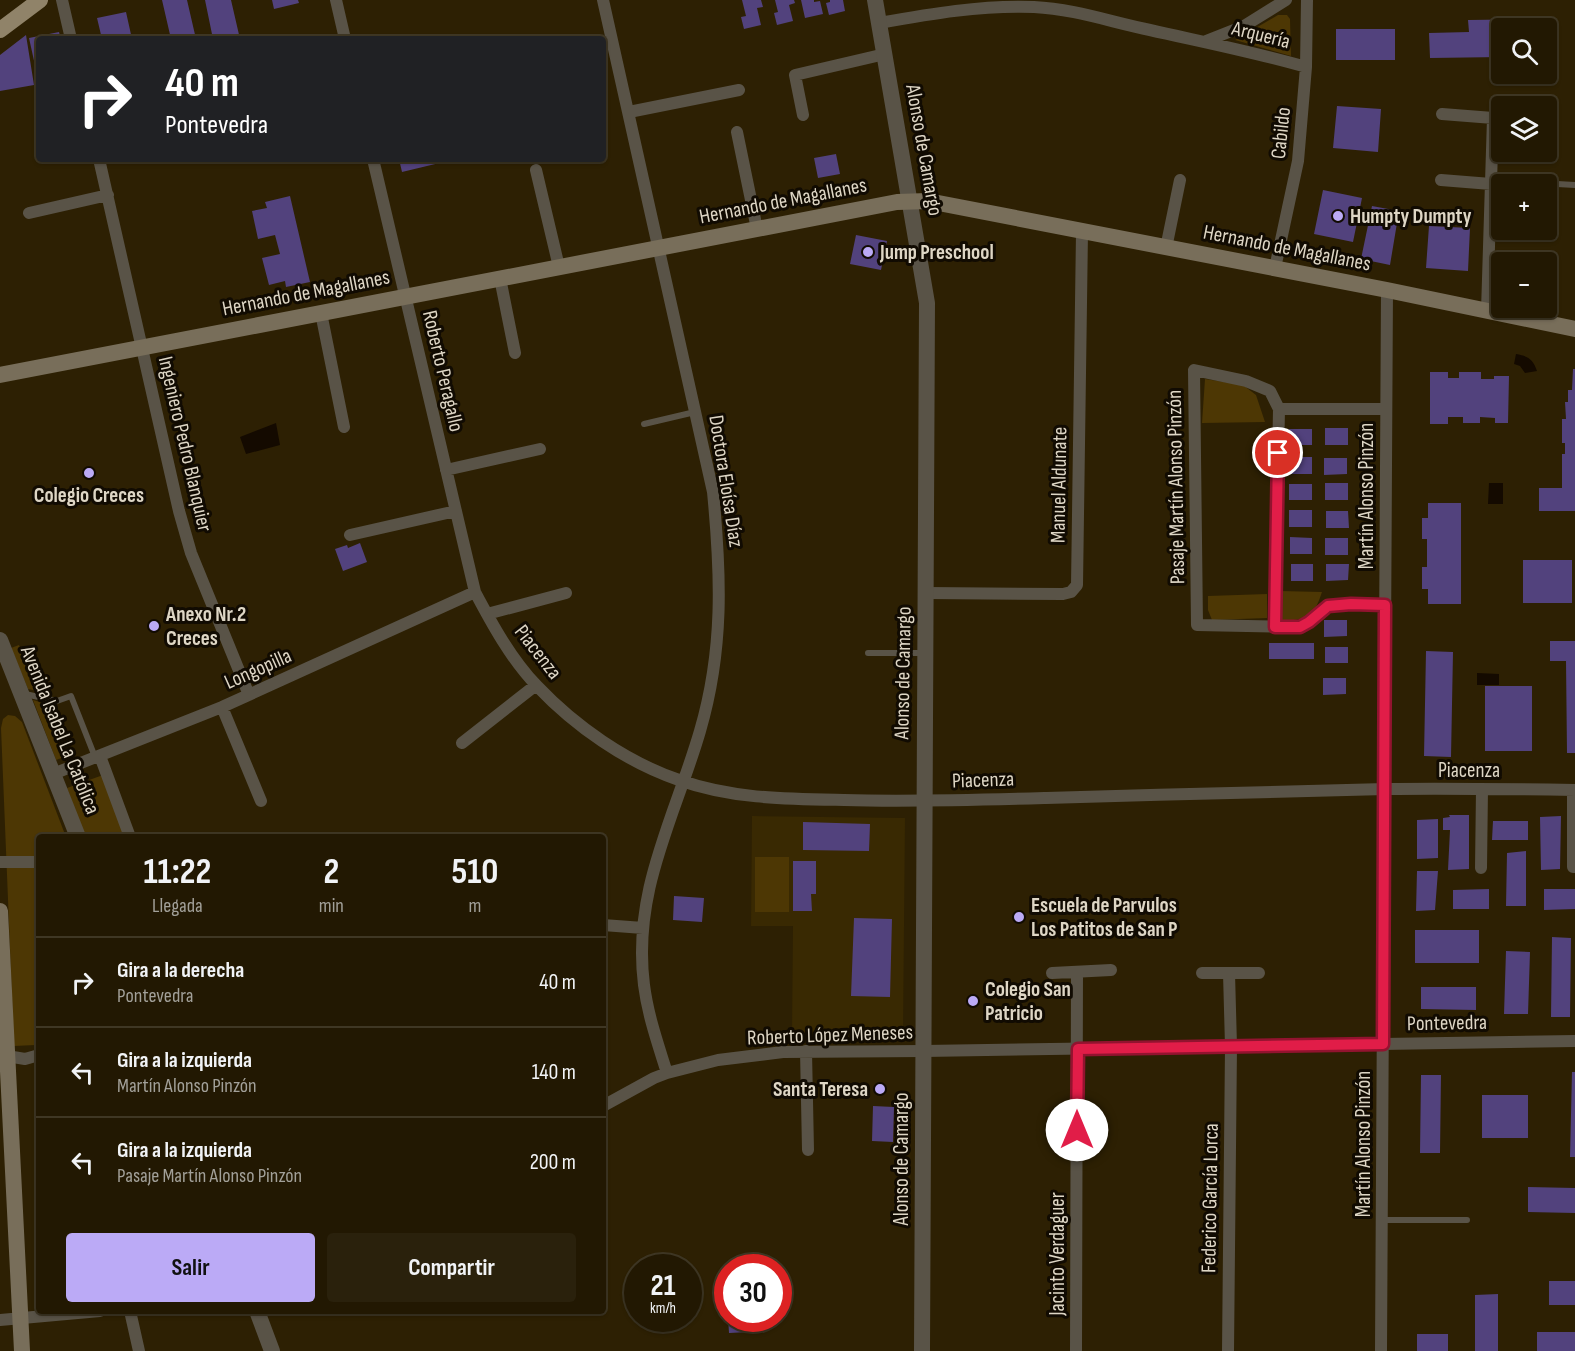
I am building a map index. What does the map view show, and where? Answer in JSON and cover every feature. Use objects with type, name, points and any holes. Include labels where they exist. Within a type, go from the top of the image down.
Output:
[{"type":"main road","points":[[0,30],[40,0]]},
{"type":"main road","name":"Hernando de Magallanes","points":[[0,375],[897,202],[938,202],[1575,328]]},
{"type":"main road","points":[[0,911],[3,1055],[21,1351]]},
{"type":"street","points":[[62,0],[70,36]]},
{"type":"street","points":[[336,0],[344,36]]},
{"type":"street","name":"Doctora Eloísa Díaz","points":[[603,0],[607,40],[629,112],[713,492],[719,557],[720,604],[711,681],[700,730],[656,856],[645,906],[641,951],[644,985],[650,1017],[667,1073]]},
{"type":"street","name":"Alonso de Camargo","points":[[875,0],[927,303],[922,1351]]},
{"type":"street","name":"Arquería","points":[[1206,41],[1244,26],[1286,0]]},
{"type":"street","name":"Cabildo","points":[[1275,268],[1298,161],[1306,67],[1307,0]]},
{"type":"street","name":"Arquería","points":[[879,23],[977,7],[1073,5],[1149,30],[1206,41],[1306,67]]},
{"type":"street","points":[[802,115],[795,75],[885,54]]},
{"type":"street","points":[[629,112],[740,90]]},
{"type":"street","points":[[1442,114],[1493,118],[1491,174]]},
{"type":"street","points":[[737,132],[757,229]]},
{"type":"street","name":"Ingeniero Pedro Blanquier","points":[[100,162],[179,511],[191,553],[249,695]]},
{"type":"street","name":"Roberto Peragallo","points":[[374,162],[475,592]]},
{"type":"street","points":[[537,170],[559,267]]},
{"type":"street","points":[[1166,248],[1180,180]]},
{"type":"street","points":[[1441,180],[1491,184],[1487,310]]},
{"type":"street","points":[[29,213],[108,195]]},
{"type":"street","name":"Manuel Aldunate","points":[[926,593],[1063,594],[1071,592],[1077,585],[1082,232]]},
{"type":"street","points":[[500,279],[515,353]]},
{"type":"street","name":"Martín Alonso Pinzón","points":[[1381,1351],[1387,290]]},
{"type":"street","points":[[321,313],[344,427]]},
{"type":"street","name":"Pasaje Martín Alonso Pinzón","points":[[1279,409],[1270,391],[1246,381],[1194,370],[1197,625],[1300,627],[1328,606],[1385,605]]},
{"type":"street","points":[[1275,627],[1279,409],[1386,409]]},
{"type":"street","points":[[446,470],[540,449]]},
{"type":"street","points":[[350,535],[456,511]]},
{"type":"street","name":"Longopilla","points":[[53,774],[222,707],[475,592]]},
{"type":"street","name":"Piacenza","points":[[475,592],[510,651],[536,685],[567,714],[604,742],[641,763],[682,782],[717,790],[759,797],[924,801],[1384,789],[1574,790]]},
{"type":"street","points":[[487,614],[566,593]]},
{"type":"street","name":"Avenida Isabel La Católica","points":[[0,640],[77,834]]},
{"type":"street","points":[[462,743],[536,685]]},
{"type":"street","points":[[222,707],[261,801]]},
{"type":"street","points":[[98,756],[129,834]]},
{"type":"street","points":[[1482,789],[1482,868]]},
{"type":"street","points":[[1574,790],[1575,867]]},
{"type":"street","points":[[0,862],[36,862]]},
{"type":"street","points":[[606,925],[643,928]]},
{"type":"street","points":[[1052,973],[1111,970]]},
{"type":"street","name":"Jacinto Verdaguer","points":[[1076,1351],[1077,973]]},
{"type":"street","points":[[1202,973],[1259,973]]},
{"type":"street","name":"Federico García Lorca","points":[[1228,1351],[1231,1046],[1229,973]]},
{"type":"street","name":"Pontevedra","points":[[924,1051],[1575,1041]]},
{"type":"street","points":[[806,1051],[808,1150]]},
{"type":"street","name":"Roberto López Meneses","points":[[606,1105],[654,1078],[728,1058],[806,1051],[924,1051]]},
{"type":"street","points":[[3,1055],[25,1059],[36,1056]]},
{"type":"street","points":[[0,1320],[66,1314]]},
{"type":"street","points":[[131,1314],[140,1351]]},
{"type":"street","points":[[258,1314],[272,1351]]},
{"type":"lane","points":[[1557,184],[1575,185]]},
{"type":"lane","points":[[644,423],[695,412]]},
{"type":"lane","points":[[868,653],[926,654]]},
{"type":"lane","points":[[21,693],[57,700],[71,696],[98,756]]},
{"type":"lane","points":[[1382,1220],[1467,1220]]},
{"type":"shaded area","points":[[1278,15],[1287,15],[1290,19],[1291,56],[1235,40]]},
{"type":"shaded area","points":[[1516,354],[1530,359],[1537,371],[1525,373],[1520,366],[1514,364]]},
{"type":"shaded area","points":[[1205,379],[1243,385],[1256,395],[1265,422],[1202,423]]},
{"type":"shaded area","points":[[276,423],[280,445],[246,454],[240,437]]},
{"type":"shaded area","points":[[1489,483],[1503,483],[1503,504],[1488,504]]},
{"type":"shaded area","points":[[1280,591],[1322,592],[1316,608],[1308,616],[1280,621]]},
{"type":"shaded area","points":[[1267,594],[1267,618],[1212,620],[1208,610],[1208,596]]},
{"type":"shaded area","points":[[19,645],[38,691],[28,689],[11,648]]},
{"type":"shaded area","points":[[1477,673],[1499,674],[1499,685],[1477,685]]},
{"type":"shaded area","points":[[33,700],[43,703],[64,757],[56,760]]},
{"type":"shaded area","points":[[8,715],[15,716],[22,722],[65,834],[36,834],[36,1045],[14,1046],[1,728],[3,719]]},
{"type":"shaded area","points":[[103,775],[125,834],[84,834],[67,788]]},
{"type":"shaded area","points":[[752,816],[905,818],[903,1035],[792,1034],[793,926],[751,926]]},
{"type":"shaded area","points":[[755,857],[789,857],[789,912],[755,912]]},
{"type":"building","points":[[162,0],[187,0],[195,36],[170,36]]},
{"type":"building","points":[[205,0],[231,0],[239,36],[212,36]]},
{"type":"building","points":[[272,0],[298,0],[299,3],[274,9]]},
{"type":"building","points":[[742,0],[761,0],[763,7],[757,8],[761,25],[744,29],[741,17],[746,16]]},
{"type":"building","points":[[775,0],[794,0],[795,3],[789,5],[793,21],[777,25],[774,13],[778,12]]},
{"type":"building","points":[[801,0],[820,1],[823,14],[805,18]]},
{"type":"building","points":[[830,0],[843,0],[845,11],[829,15],[826,3]]},
{"type":"building","points":[[126,12],[131,36],[101,36],[97,18]]},
{"type":"building","points":[[1468,20],[1491,20],[1491,57],[1430,58],[1429,33],[1469,32]]},
{"type":"building","points":[[1336,29],[1395,29],[1395,60],[1336,60]]},
{"type":"building","points":[[59,32],[60,36],[39,36]]},
{"type":"building","points":[[26,35],[34,85],[0,91],[0,55]]},
{"type":"building","points":[[36,37],[36,70],[29,38]]},
{"type":"building","points":[[1337,106],[1381,109],[1378,152],[1333,148]]},
{"type":"building","points":[[836,154],[840,174],[818,178],[814,158]]},
{"type":"building","points":[[400,162],[444,162],[402,172]]},
{"type":"building","name":"Humpty Dumpty","points":[[1323,190],[1362,198],[1353,242],[1314,234]]},
{"type":"building","points":[[290,196],[310,282],[286,287],[285,281],[269,285],[262,258],[280,254],[275,235],[258,239],[252,211],[267,208],[265,202]]},
{"type":"building","points":[[1372,206],[1399,211],[1390,265],[1361,259]]},
{"type":"building","points":[[1429,226],[1470,228],[1468,271],[1426,268]]},
{"type":"building","name":"Jump Preschool","points":[[856,235],[887,241],[881,270],[850,264]]},
{"type":"building","points":[[1573,369],[1575,369],[1575,511],[1539,511],[1539,488],[1562,488],[1562,454],[1565,454],[1565,443],[1562,443],[1562,419],[1566,419],[1565,402],[1568,402],[1568,390],[1572,390]]},
{"type":"building","points":[[1430,372],[1448,372],[1448,378],[1459,378],[1459,372],[1481,372],[1481,379],[1509,376],[1508,423],[1495,423],[1495,418],[1480,417],[1480,423],[1463,423],[1463,417],[1448,417],[1448,424],[1430,424]]},
{"type":"building","points":[[1325,428],[1348,428],[1348,445],[1325,445]]},
{"type":"building","points":[[1289,429],[1312,429],[1312,445],[1289,445]]},
{"type":"building","points":[[1290,457],[1312,457],[1312,474],[1290,474]]},
{"type":"building","points":[[1324,458],[1347,458],[1347,474],[1324,475]]},
{"type":"building","points":[[1325,483],[1348,483],[1348,500],[1325,500]]},
{"type":"building","points":[[1289,484],[1312,484],[1312,500],[1289,500]]},
{"type":"building","points":[[1428,503],[1461,503],[1461,604],[1428,604],[1428,589],[1422,589],[1422,567],[1427,567],[1427,539],[1422,539],[1422,518],[1428,518]]},
{"type":"building","points":[[1289,510],[1312,510],[1312,527],[1289,527]]},
{"type":"building","points":[[1326,511],[1348,511],[1349,528],[1326,528]]},
{"type":"building","points":[[1290,537],[1312,538],[1312,554],[1290,554]]},
{"type":"building","points":[[1325,538],[1348,538],[1348,555],[1325,555]]},
{"type":"building","points":[[360,543],[367,562],[343,571],[335,549],[347,545],[348,548]]},
{"type":"building","points":[[1523,560],[1572,560],[1572,603],[1523,603]]},
{"type":"building","points":[[1291,564],[1313,564],[1313,581],[1291,581]]},
{"type":"building","points":[[1326,564],[1349,564],[1348,580],[1326,581]]},
{"type":"building","points":[[1324,620],[1347,620],[1347,636],[1324,637]]},
{"type":"building","points":[[1550,641],[1575,641],[1575,753],[1567,753],[1566,661],[1550,661]]},
{"type":"building","points":[[1269,643],[1314,643],[1314,659],[1269,659]]},
{"type":"building","points":[[1325,647],[1348,647],[1348,663],[1325,663]]},
{"type":"building","points":[[1426,651],[1453,652],[1451,757],[1424,756]]},
{"type":"building","points":[[1323,678],[1346,678],[1346,694],[1323,695]]},
{"type":"building","points":[[1485,686],[1532,686],[1532,751],[1485,751]]},
{"type":"building","points":[[1449,815],[1469,815],[1469,869],[1448,870],[1450,830],[1443,830],[1443,818],[1450,817]]},
{"type":"building","points":[[1561,816],[1560,869],[1541,870],[1540,817]]},
{"type":"building","points":[[1438,819],[1438,858],[1417,859],[1417,820]]},
{"type":"building","points":[[1493,821],[1528,821],[1528,840],[1492,840]]},
{"type":"building","points":[[803,822],[870,824],[869,851],[803,850]]},
{"type":"building","points":[[1526,851],[1526,906],[1506,906],[1507,853]]},
{"type":"building","points":[[793,861],[816,861],[816,894],[811,894],[812,911],[793,911]]},
{"type":"building","points":[[1417,871],[1438,871],[1435,910],[1416,911]]},
{"type":"building","points":[[1489,889],[1489,909],[1453,909],[1453,890]]},
{"type":"building","points":[[1544,889],[1575,889],[1575,909],[1544,910]]},
{"type":"building","points":[[674,896],[704,898],[702,922],[673,920]]},
{"type":"building","points":[[854,918],[892,919],[890,997],[851,996]]},
{"type":"building","points":[[1415,930],[1479,930],[1479,963],[1415,963]]},
{"type":"building","points":[[1552,937],[1571,938],[1570,1017],[1551,1017]]},
{"type":"building","points":[[1506,951],[1530,952],[1528,1014],[1504,1014]]},
{"type":"building","points":[[1421,987],[1476,987],[1476,1010],[1421,1009]]},
{"type":"building","points":[[1572,1072],[1575,1072],[1575,1157],[1570,1157]]},
{"type":"building","points":[[1421,1075],[1441,1075],[1440,1153],[1420,1153]]},
{"type":"building","points":[[1482,1095],[1528,1095],[1528,1138],[1482,1138]]},
{"type":"building","points":[[873,1106],[894,1107],[893,1142],[872,1141]]},
{"type":"building","points":[[1528,1187],[1575,1188],[1575,1213],[1528,1212]]},
{"type":"building","points":[[1549,1281],[1575,1281],[1575,1305],[1549,1305]]},
{"type":"building","points":[[1498,1294],[1498,1351],[1475,1351],[1475,1295]]},
{"type":"building","points":[[1537,1332],[1575,1332],[1575,1351],[1537,1351]]},
{"type":"building","points":[[1417,1334],[1448,1334],[1448,1351],[1417,1351]]},
{"type":"place","name":"Humpty Dumpty","points":[[1338,216]]},
{"type":"place","name":"Jump Preschool","points":[[868,252]]},
{"type":"place","name":"Colegio Creces","points":[[89,473]]},
{"type":"place","name":"Anexo Nr.2 Creces","points":[[154,626]]},
{"type":"place","name":"Escuela de Parvulos Los Patitos de San P","points":[[1019,917]]},
{"type":"place","name":"Colegio San Patricio","points":[[973,1001]]},
{"type":"place","name":"Santa Teresa","points":[[880,1089]]},
{"type":"route","points":[[1077,1130],[1078,1049],[1383,1044],[1385,605],[1328,606],[1300,627],[1275,627],[1278,453]]}]
